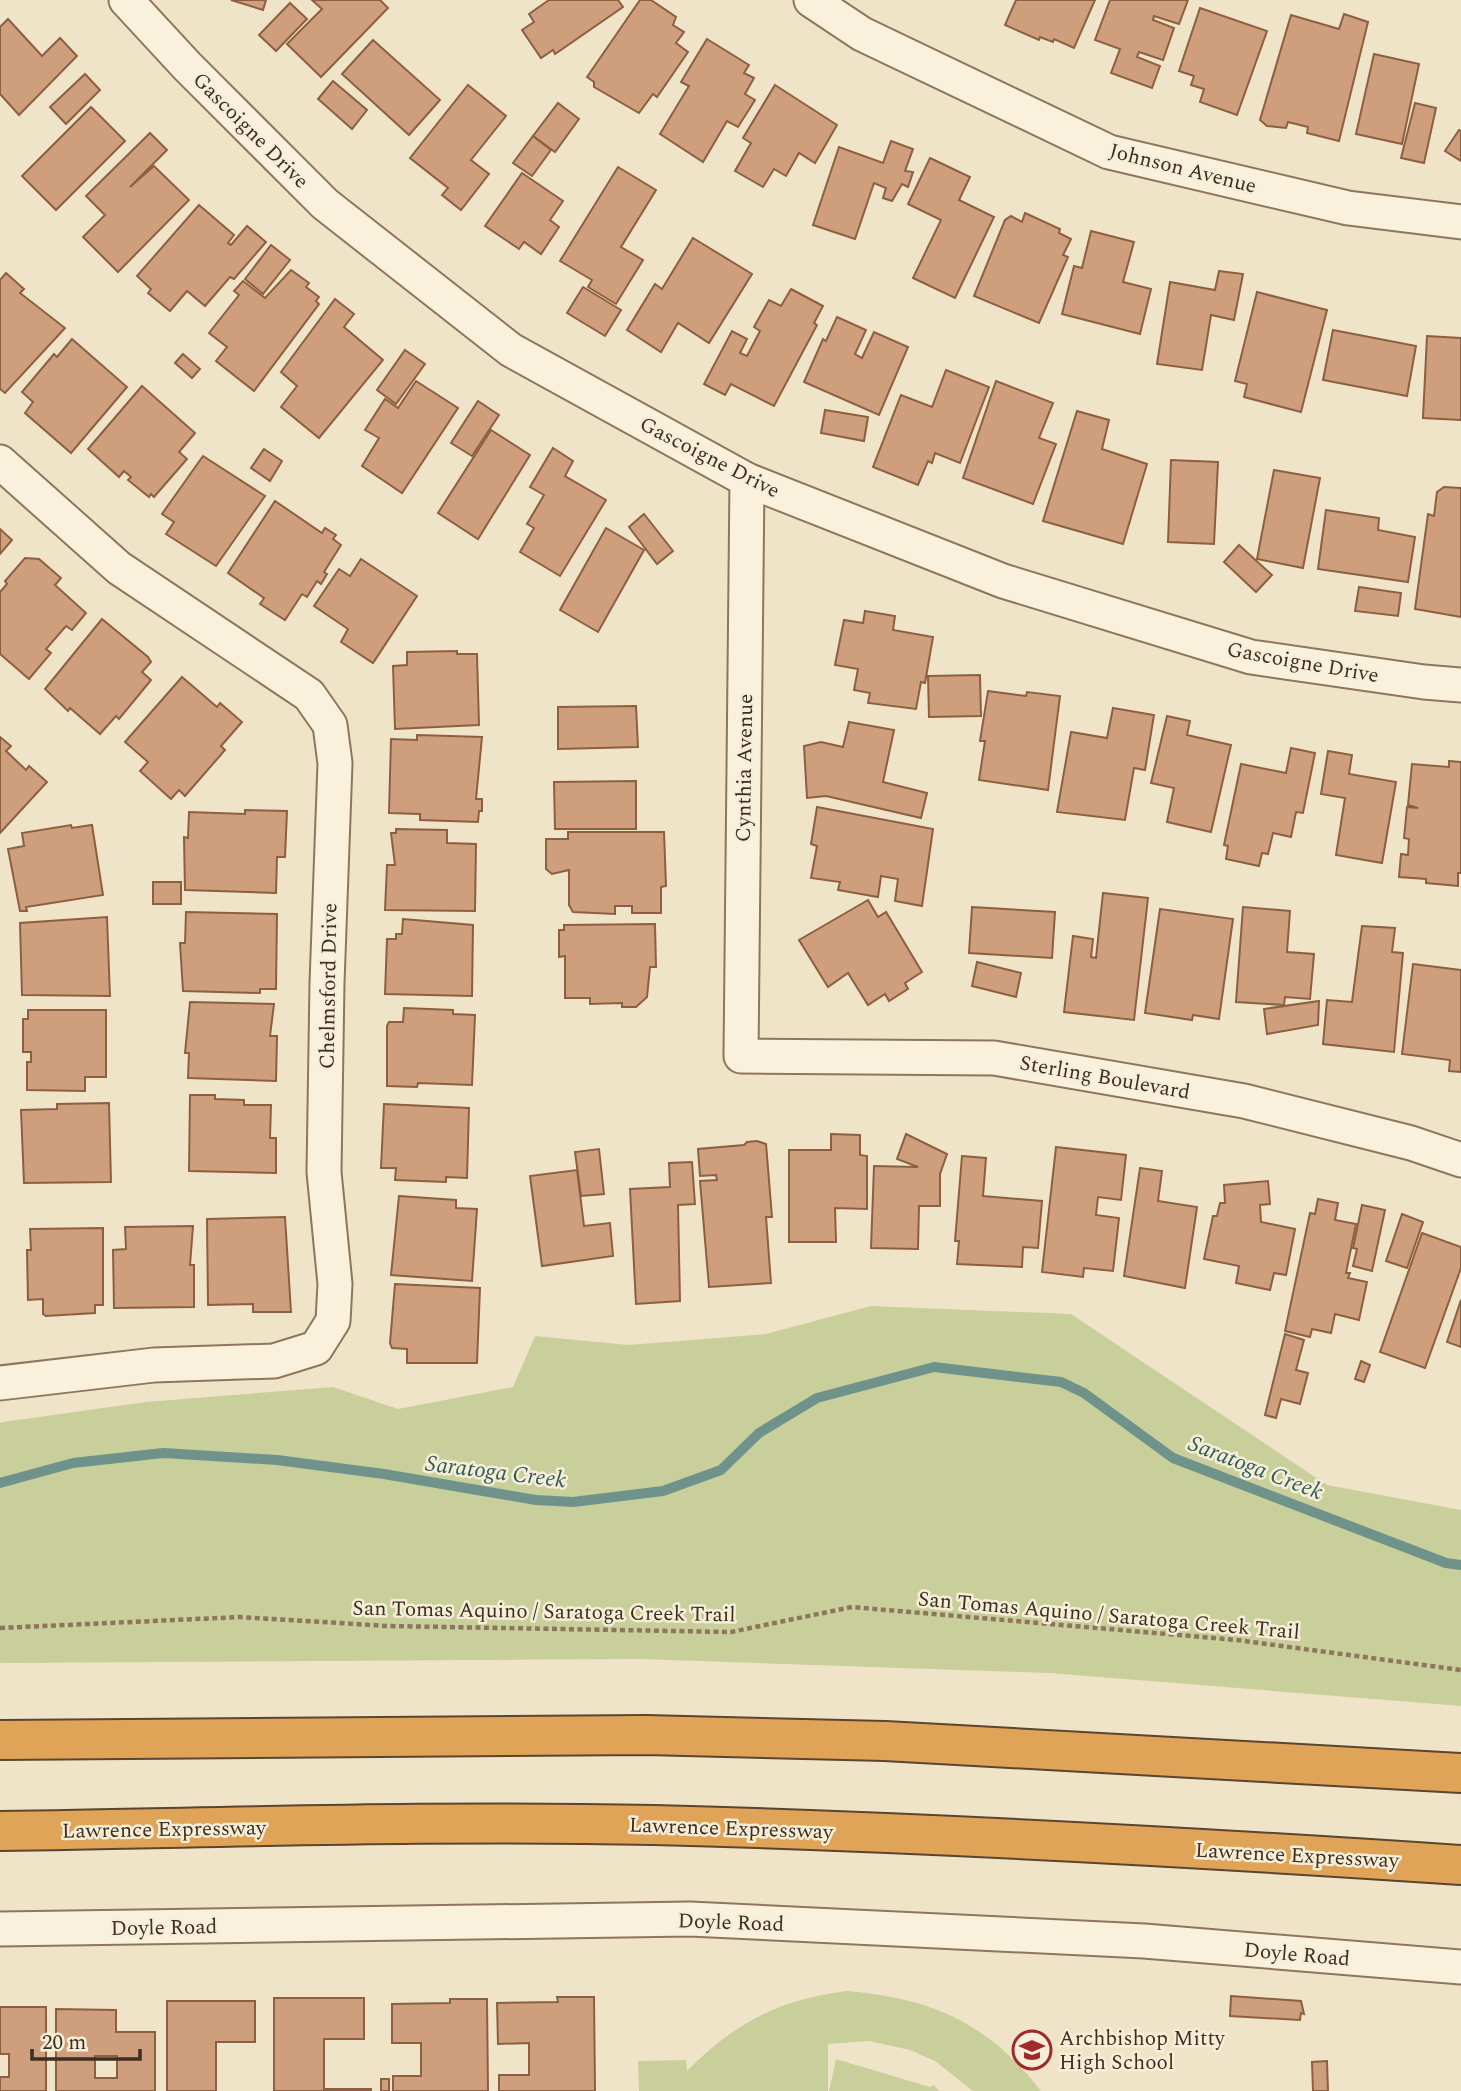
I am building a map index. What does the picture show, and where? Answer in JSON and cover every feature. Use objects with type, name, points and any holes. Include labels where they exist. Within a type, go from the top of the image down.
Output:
[{"type":"highway","points":[[0,1740],[646,1735],[884,1741],[1461,1773]]},
{"type":"highway","name":"Lawrence Expressway","points":[[0,1831],[481,1824],[651,1825],[1091,1842],[1461,1865]]},
{"type":"street","name":"Gascoigne Drive","points":[[126,0],[187,66],[325,204],[511,350],[747,480],[1003,581],[1251,657],[1461,685]]},
{"type":"street","name":"Johnson Avenue","points":[[811,0],[862,34],[1109,152],[1348,208],[1461,222]]},
{"type":"street","name":"Chelmsford Drive","points":[[0,462],[119,568],[309,695],[330,725],[335,763],[324,1172],[335,1284],[333,1321],[316,1348],[274,1362],[1,1373]]},
{"type":"street","name":"Cynthia Avenue","points":[[741,1056],[747,480]]},
{"type":"street","name":"Sterling Boulevard","points":[[741,1056],[994,1058],[1244,1101],[1411,1143],[1461,1160]]},
{"type":"street","name":"Doyle Road","points":[[0,1929],[691,1919],[1144,1941],[1461,1967]]},
{"type":"path","name":"San Tomas Aquino / Saratoga Creek Trail","points":[[0,1628],[240,1617],[388,1626],[731,1632],[852,1607],[1237,1640],[1461,1670]]},
{"type":"green space","points":[[871,1306],[1071,1314],[1327,1485],[1461,1510],[1461,1706],[1049,1673],[640,1659],[0,1663],[0,1423],[146,1402],[333,1387],[398,1409],[513,1387],[535,1336],[628,1345],[766,1334]]},
{"type":"green space","points":[[847,1991],[906,2000],[956,2018],[979,2031],[1000,2048],[1041,2091],[973,2091],[935,2061],[910,2050],[869,2041],[828,2044],[828,2091],[639,2091],[638,2061],[686,2060],[687,2071],[723,2039],[760,2016],[800,2000]]},
{"type":"green space","points":[[836,2059],[930,2087],[934,2085],[939,2091],[829,2091]]},
{"type":"building","points":[[231,0],[266,0],[263,10]]},
{"type":"building","points":[[312,0],[380,0],[388,8],[321,77],[287,44],[322,9]]},
{"type":"building","points":[[549,0],[618,0],[623,7],[555,54],[553,50],[541,58],[522,30],[534,22],[529,14]]},
{"type":"building","points":[[640,0],[651,0],[676,17],[673,25],[684,32],[676,43],[688,52],[657,97],[653,94],[639,113],[594,87],[594,82],[587,77]]},
{"type":"building","points":[[1016,0],[1095,0],[1074,48],[1054,39],[1053,42],[1040,37],[1039,40],[1005,25]]},
{"type":"building","points":[[1110,0],[1188,0],[1179,24],[1154,16],[1153,20],[1174,28],[1163,60],[1139,52],[1137,57],[1160,66],[1152,88],[1111,73],[1120,49],[1095,40]]},
{"type":"building","points":[[290,3],[307,19],[276,51],[259,35]]},
{"type":"building","points":[[1200,8],[1267,31],[1237,115],[1200,102],[1204,89],[1191,85],[1194,76],[1179,71]]},
{"type":"building","points":[[1344,14],[1368,22],[1339,141],[1307,133],[1308,127],[1288,122],[1286,128],[1267,126],[1260,120],[1291,15],[1339,29]]},
{"type":"building","points":[[8,19],[42,56],[60,38],[77,56],[19,115],[0,94],[0,27]]},
{"type":"building","points":[[707,39],[749,65],[744,73],[754,78],[745,94],[755,100],[738,127],[727,121],[703,162],[660,134],[689,86],[681,82]]},
{"type":"building","points":[[373,40],[440,100],[409,135],[342,74]]},
{"type":"building","points":[[1374,54],[1419,64],[1402,144],[1356,134]]},
{"type":"building","points":[[85,74],[100,90],[66,124],[50,107]]},
{"type":"building","points":[[333,81],[367,110],[352,129],[318,99]]},
{"type":"building","points":[[468,85],[506,116],[471,160],[489,174],[461,210],[442,195],[448,188],[410,158]]},
{"type":"building","points":[[775,85],[837,125],[815,163],[799,153],[786,176],[774,169],[763,187],[735,171],[751,143],[743,138]]},
{"type":"building","points":[[558,103],[579,119],[555,152],[533,136]]},
{"type":"building","points":[[1415,103],[1436,108],[1424,163],[1401,158]]},
{"type":"building","points":[[91,107],[125,141],[56,210],[22,176]]},
{"type":"building","points":[[1459,130],[1461,131],[1461,161],[1445,151]]},
{"type":"building","points":[[150,133],[167,150],[130,187],[154,166],[189,200],[118,272],[83,237],[105,215],[86,196]]},
{"type":"building","points":[[533,136],[551,150],[532,176],[513,163]]},
{"type":"building","points":[[891,141],[913,149],[905,171],[913,172],[908,187],[902,184],[892,201],[883,198],[886,188],[874,183],[855,239],[813,225],[839,147],[883,163]]},
{"type":"building","points":[[930,158],[970,177],[959,200],[994,217],[955,298],[913,278],[941,220],[908,204]]},
{"type":"building","points":[[618,167],[656,190],[621,247],[643,260],[616,304],[588,287],[592,280],[560,261]]},
{"type":"building","points":[[522,173],[563,201],[550,220],[559,227],[541,254],[524,242],[519,249],[485,226]]},
{"type":"building","points":[[199,205],[234,235],[228,243],[231,245],[247,226],[266,242],[234,279],[230,277],[205,306],[187,291],[170,311],[148,293],[151,289],[137,276]]},
{"type":"building","points":[[1025,213],[1060,229],[1059,233],[1071,239],[1063,255],[1068,257],[1039,323],[974,296],[1005,220],[1011,216],[1022,222]]},
{"type":"building","points":[[1091,231],[1134,242],[1123,282],[1151,289],[1140,334],[1062,314],[1074,266],[1082,268]]},
{"type":"building","points":[[693,238],[752,274],[709,343],[678,323],[661,352],[627,330],[655,284],[662,289]]},
{"type":"building","points":[[271,245],[290,260],[263,294],[245,279]]},
{"type":"building","points":[[291,270],[309,283],[306,287],[319,297],[316,301],[319,304],[254,391],[216,361],[227,347],[209,333],[239,295],[234,291],[243,281],[265,298]]},
{"type":"building","points":[[1219,271],[1243,274],[1234,320],[1211,315],[1202,370],[1157,364],[1170,282],[1215,290]]},
{"type":"building","points":[[6,273],[24,289],[20,293],[65,328],[5,393],[0,389],[0,280]]},
{"type":"building","points":[[583,287],[621,310],[605,336],[567,313]]},
{"type":"building","points":[[791,289],[823,306],[814,323],[817,325],[774,406],[731,384],[725,395],[704,384],[732,331],[747,339],[740,353],[747,356],[760,331],[754,327],[769,300],[781,306]]},
{"type":"building","points":[[1257,292],[1327,310],[1301,412],[1244,397],[1247,384],[1235,381]]},
{"type":"building","points":[[335,299],[354,314],[344,327],[383,360],[319,438],[281,407],[297,386],[281,372]]},
{"type":"building","points":[[837,317],[866,330],[855,354],[862,358],[874,332],[908,347],[879,415],[804,382],[823,339],[826,341]]},
{"type":"building","points":[[1333,330],[1416,346],[1407,396],[1323,380]]},
{"type":"building","points":[[1427,336],[1461,338],[1461,420],[1423,418]]},
{"type":"building","points":[[72,339],[127,387],[71,453],[25,413],[33,402],[22,392],[54,354],[57,357]]},
{"type":"building","points":[[405,350],[425,364],[396,404],[377,390]]},
{"type":"building","points":[[183,354],[200,369],[192,378],[175,363]]},
{"type":"building","points":[[946,370],[989,387],[960,463],[935,453],[932,463],[928,461],[918,485],[873,467],[901,395],[932,407]]},
{"type":"building","points":[[416,381],[458,408],[402,493],[362,466],[379,438],[365,430],[385,399],[398,408]]},
{"type":"building","points":[[996,381],[1053,403],[1039,438],[1056,444],[1033,504],[963,478]]},
{"type":"building","points":[[142,386],[195,433],[179,452],[187,459],[154,497],[151,494],[149,497],[128,480],[131,477],[124,471],[119,477],[88,449]]},
{"type":"building","points":[[478,401],[499,415],[472,456],[451,443]]},
{"type":"building","points":[[825,410],[868,417],[864,441],[821,433]]},
{"type":"building","points":[[1077,411],[1109,420],[1102,449],[1147,464],[1123,544],[1043,521]]},
{"type":"building","points":[[491,430],[530,455],[478,539],[438,513]]},
{"type":"building","points":[[553,448],[573,461],[565,476],[606,500],[560,576],[520,552],[534,528],[527,524],[544,495],[530,487]]},
{"type":"building","points":[[264,449],[282,461],[270,481],[251,468]]},
{"type":"building","points":[[203,456],[265,496],[216,566],[166,534],[174,522],[162,514]]},
{"type":"building","points":[[1171,460],[1218,462],[1214,544],[1168,542]]},
{"type":"building","points":[[1274,470],[1320,478],[1303,568],[1257,559]]},
{"type":"building","points":[[1444,487],[1461,488],[1461,617],[1415,609],[1428,514],[1434,516],[1437,492]]},
{"type":"building","points":[[275,501],[322,533],[325,528],[336,535],[333,539],[341,545],[324,572],[327,574],[321,584],[317,581],[307,597],[302,594],[285,620],[260,604],[264,598],[228,573]]},
{"type":"building","points":[[1326,510],[1379,518],[1378,530],[1415,537],[1408,582],[1318,569]]},
{"type":"building","points":[[644,514],[673,551],[657,564],[629,527]]},
{"type":"building","points":[[606,528],[644,550],[598,632],[560,610]]},
{"type":"building","points":[[0,529],[12,540],[0,554]]},
{"type":"building","points":[[1239,545],[1272,575],[1256,592],[1224,562]]},
{"type":"building","points":[[25,558],[39,559],[61,578],[55,585],[86,613],[72,630],[66,626],[46,649],[51,653],[29,679],[0,654],[0,592],[7,584],[5,581]]},
{"type":"building","points":[[361,559],[417,596],[373,663],[341,642],[348,629],[314,606],[339,569],[350,576]]},
{"type":"building","points":[[1359,587],[1401,593],[1398,616],[1355,611]]},
{"type":"building","points":[[865,611],[895,616],[893,630],[933,637],[925,683],[921,682],[916,709],[868,703],[870,693],[854,690],[858,669],[835,665],[844,620],[863,623]]},
{"type":"building","points":[[102,619],[148,657],[151,662],[142,672],[151,680],[119,719],[116,716],[100,734],[70,708],[68,711],[45,689]]},
{"type":"building","points":[[457,651],[457,654],[477,654],[479,725],[395,729],[393,666],[407,665],[407,652]]},
{"type":"building","points":[[980,675],[981,716],[929,717],[928,676]]},
{"type":"building","points":[[182,677],[217,707],[220,703],[242,722],[221,746],[225,750],[185,796],[179,790],[171,799],[140,771],[148,762],[125,742]]},
{"type":"building","points":[[988,691],[1026,696],[1027,692],[1060,696],[1048,790],[979,780],[985,741],[980,741]]},
{"type":"building","points":[[636,706],[638,747],[558,749],[558,707]]},
{"type":"building","points":[[1113,708],[1154,715],[1145,770],[1134,768],[1125,820],[1057,812],[1071,732],[1107,738]]},
{"type":"building","points":[[1167,716],[1190,721],[1187,735],[1231,745],[1211,832],[1167,822],[1174,788],[1151,783]]},
{"type":"building","points":[[849,722],[894,730],[883,782],[927,793],[921,818],[826,796],[807,798],[804,746],[821,742],[843,747]]},
{"type":"building","points":[[417,735],[482,737],[476,799],[482,799],[482,811],[479,811],[478,822],[420,820],[420,814],[389,813],[391,739],[417,740]]},
{"type":"building","points":[[0,737],[11,746],[6,751],[26,770],[29,766],[47,782],[0,833]]},
{"type":"building","points":[[1291,748],[1315,753],[1303,813],[1296,812],[1291,837],[1273,833],[1268,854],[1262,853],[1259,866],[1226,859],[1228,846],[1224,845],[1241,764],[1286,773]]},
{"type":"building","points":[[1328,751],[1352,755],[1349,774],[1396,782],[1382,863],[1336,855],[1345,798],[1321,794]]},
{"type":"building","points":[[1449,761],[1461,762],[1461,873],[1458,873],[1458,886],[1399,877],[1401,854],[1408,855],[1409,839],[1404,838],[1407,807],[1418,808],[1408,805],[1412,764],[1449,767]]},
{"type":"building","points":[[636,781],[636,829],[555,829],[554,782]]},
{"type":"building","points":[[817,807],[933,829],[922,906],[895,901],[898,879],[881,876],[878,897],[838,890],[840,882],[811,878],[817,846],[811,844]]},
{"type":"building","points":[[245,810],[287,811],[285,857],[277,857],[276,893],[185,890],[184,837],[188,838],[189,812],[245,814]]},
{"type":"building","points":[[71,825],[72,828],[92,825],[103,895],[26,907],[27,911],[20,911],[8,849],[24,846],[22,833]]},
{"type":"building","points":[[396,829],[447,830],[447,843],[476,844],[475,911],[385,910],[387,865],[395,865],[391,833],[396,833]]},
{"type":"building","points":[[568,832],[664,832],[666,886],[661,887],[661,913],[632,913],[632,906],[615,906],[615,914],[573,912],[569,905],[569,870],[552,874],[546,869],[546,839],[568,839]]},
{"type":"building","points":[[153,882],[181,882],[181,904],[153,904]]},
{"type":"building","points":[[1103,893],[1148,898],[1134,1020],[1064,1012],[1073,936],[1093,939],[1091,957],[1096,958]]},
{"type":"building","points":[[868,900],[878,917],[886,912],[922,972],[905,983],[908,989],[889,1001],[885,994],[868,1005],[848,973],[828,987],[799,940]]},
{"type":"building","points":[[972,907],[1055,912],[1052,958],[969,953]]},
{"type":"building","points":[[1243,907],[1290,911],[1287,952],[1314,954],[1310,999],[1285,997],[1284,1005],[1236,1002]]},
{"type":"building","points":[[1160,909],[1233,919],[1219,1019],[1193,1015],[1192,1020],[1145,1013]]},
{"type":"building","points":[[186,912],[277,914],[276,989],[260,989],[260,993],[183,991],[180,943],[185,943]]},
{"type":"building","points":[[107,917],[110,996],[22,995],[20,923]]},
{"type":"building","points":[[403,919],[473,925],[472,996],[385,994],[387,939],[396,939],[396,934],[402,934]]},
{"type":"building","points":[[655,924],[656,967],[650,967],[647,997],[636,1007],[622,1007],[622,1003],[590,1004],[590,998],[565,998],[565,956],[559,957],[559,930],[564,930],[564,925]]},
{"type":"building","points":[[1362,926],[1395,928],[1392,952],[1403,953],[1394,1052],[1323,1044],[1327,1000],[1352,1002]]},
{"type":"building","points":[[977,962],[1021,973],[1016,997],[972,986]]},
{"type":"building","points":[[1413,964],[1461,970],[1461,1072],[1449,1071],[1450,1060],[1402,1054]]},
{"type":"building","points":[[1319,1001],[1318,1025],[1267,1034],[1264,1009]]},
{"type":"building","points":[[190,1002],[274,1004],[270,1036],[277,1036],[276,1081],[188,1078],[189,1053],[185,1053]]},
{"type":"building","points":[[404,1008],[453,1010],[453,1014],[475,1015],[472,1085],[418,1083],[417,1087],[387,1086],[387,1026],[389,1022],[403,1022]]},
{"type":"building","points":[[28,1010],[106,1010],[106,1077],[85,1077],[85,1091],[27,1090],[27,1062],[31,1062],[31,1052],[23,1052],[23,1019],[28,1019]]},
{"type":"building","points":[[190,1095],[215,1095],[215,1099],[244,1100],[244,1105],[271,1105],[270,1138],[276,1138],[276,1173],[189,1171]]},
{"type":"building","points":[[109,1103],[111,1182],[24,1183],[21,1110],[57,1109],[57,1104]]},
{"type":"building","points":[[384,1104],[469,1108],[467,1178],[446,1177],[446,1182],[395,1180],[396,1168],[381,1168]]},
{"type":"building","points":[[831,1134],[860,1135],[860,1155],[867,1156],[867,1209],[835,1208],[836,1242],[789,1242],[789,1150],[831,1150]]},
{"type":"building","points":[[906,1134],[947,1154],[940,1174],[940,1206],[919,1206],[918,1249],[871,1248],[874,1166],[918,1167],[897,1159]]},
{"type":"building","points":[[757,1141],[766,1144],[772,1217],[766,1217],[771,1283],[709,1287],[700,1181],[717,1180],[716,1175],[700,1176],[698,1149],[744,1145]]},
{"type":"building","points":[[1056,1147],[1126,1155],[1121,1200],[1098,1197],[1096,1215],[1119,1218],[1113,1271],[1084,1268],[1083,1277],[1042,1272]]},
{"type":"building","points":[[599,1149],[604,1194],[581,1196],[575,1152]]},
{"type":"building","points":[[962,1156],[986,1158],[983,1196],[1042,1201],[1038,1248],[1023,1247],[1022,1267],[957,1264],[959,1241],[955,1241]]},
{"type":"building","points":[[692,1162],[695,1204],[678,1205],[680,1301],[636,1304],[630,1189],[670,1187],[669,1163]]},
{"type":"building","points":[[1140,1168],[1162,1171],[1158,1201],[1197,1207],[1185,1288],[1124,1276]]},
{"type":"building","points":[[577,1170],[584,1226],[610,1223],[613,1256],[542,1266],[530,1176]]},
{"type":"building","points":[[1268,1181],[1270,1204],[1260,1205],[1261,1222],[1295,1229],[1286,1275],[1274,1273],[1270,1290],[1236,1283],[1239,1266],[1204,1259],[1213,1216],[1217,1216],[1220,1203],[1225,1203],[1224,1185]]},
{"type":"building","points":[[399,1196],[456,1200],[456,1208],[477,1209],[472,1281],[391,1275]]},
{"type":"building","points":[[1318,1199],[1338,1203],[1335,1220],[1356,1224],[1346,1273],[1350,1273],[1348,1278],[1367,1282],[1359,1320],[1335,1314],[1331,1333],[1312,1329],[1310,1337],[1285,1331],[1310,1213],[1315,1214]]},
{"type":"building","points":[[1362,1205],[1385,1210],[1372,1271],[1353,1266],[1357,1249],[1353,1248]]},
{"type":"building","points":[[1402,1214],[1423,1222],[1407,1268],[1386,1261]]},
{"type":"building","points":[[285,1217],[291,1312],[253,1312],[253,1304],[208,1305],[207,1219]]},
{"type":"building","points":[[193,1226],[190,1265],[194,1265],[194,1307],[114,1308],[113,1250],[126,1249],[125,1227]]},
{"type":"building","points":[[103,1228],[103,1305],[95,1305],[95,1313],[43,1314],[43,1299],[28,1300],[27,1250],[31,1250],[30,1229]]},
{"type":"building","points":[[1422,1233],[1461,1247],[1461,1268],[1425,1368],[1380,1352]]},
{"type":"building","points":[[395,1284],[480,1288],[477,1363],[407,1363],[407,1349],[392,1348],[390,1343]]},
{"type":"building","points":[[1461,1300],[1461,1347],[1447,1342]]},
{"type":"building","points":[[1285,1334],[1304,1340],[1296,1370],[1308,1373],[1300,1404],[1281,1399],[1276,1418],[1265,1415]]},
{"type":"building","points":[[1361,1361],[1370,1365],[1364,1382],[1355,1379]]},
{"type":"building","points":[[1231,1996],[1301,2001],[1304,2014],[1301,2013],[1300,2020],[1230,2016]]},
{"type":"building","points":[[557,1997],[594,1997],[595,2091],[499,2091],[499,2075],[529,2075],[529,2043],[498,2044],[497,2003],[558,2002]]},
{"type":"building","points":[[274,1998],[364,1998],[364,2039],[324,2039],[324,2089],[371,2091],[274,2091]]},
{"type":"building","points":[[450,1999],[487,1999],[488,2091],[393,2091],[393,2076],[421,2076],[421,2043],[392,2043],[392,2004],[450,2003]]},
{"type":"building","points":[[167,2001],[255,2001],[255,2042],[216,2042],[216,2091],[167,2091]]},
{"type":"building","points":[[0,2007],[46,2007],[46,2091],[0,2091],[0,2077],[9,2077],[9,2054],[0,2054]]},
{"type":"building","points":[[56,2009],[116,2010],[116,2032],[155,2032],[155,2091],[56,2091]],"holes":[[[95,2056],[117,2056],[117,2078],[95,2078]]]},
{"type":"building","points":[[1327,2061],[1328,2091],[1313,2091],[1312,2062]]},
{"type":"building","points":[[381,2079],[389,2079],[389,2091],[381,2091]]},
{"type":"waterway","name":"Saratoga Creek","points":[[0,1483],[73,1463],[163,1453],[277,1460],[384,1474],[536,1500],[573,1502],[663,1491],[721,1470],[759,1433],[817,1398],[934,1367],[1061,1382],[1084,1393],[1173,1458],[1446,1563],[1461,1565]]},
{"type":"place","name":"Archbishop Mitty High School","points":[[1032,2050]]}]
